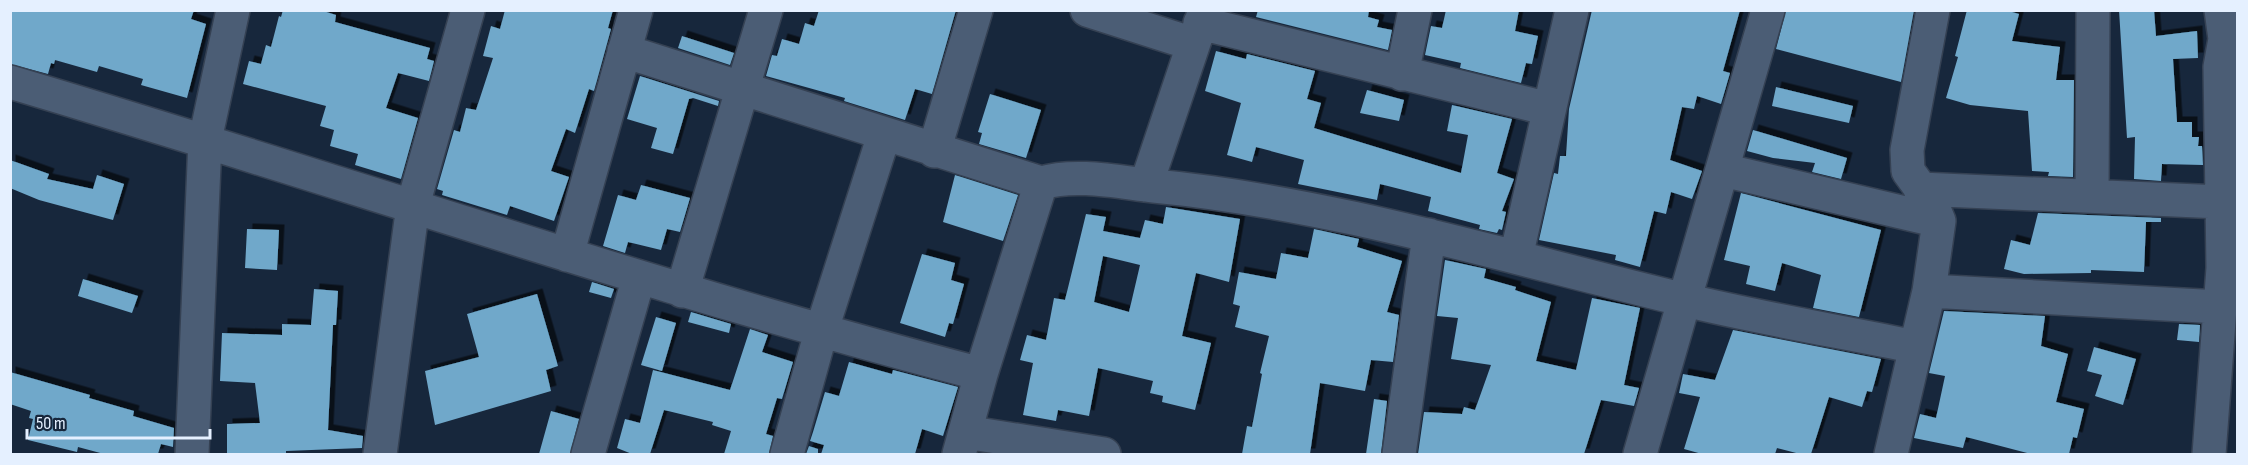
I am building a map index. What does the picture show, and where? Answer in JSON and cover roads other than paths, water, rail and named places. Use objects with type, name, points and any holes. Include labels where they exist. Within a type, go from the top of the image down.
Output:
[{"type":"street","points":[[192,454],[205,140],[232,10]]},
{"type":"street","points":[[380,454],[413,206],[468,10]]},
{"type":"street","points":[[567,255],[636,10]]},
{"type":"street","points":[[682,291],[766,10]]},
{"type":"street","points":[[934,151],[976,10]]},
{"type":"street","points":[[1088,10],[1199,26],[1549,109]]},
{"type":"street","points":[[1402,74],[1415,10]]},
{"type":"street","points":[[1516,257],[1572,10]]},
{"type":"street","points":[[1640,454],[1768,10]]},
{"type":"street","points":[[1891,454],[1929,291],[1939,221],[1932,204],[1908,171],[1907,150],[1933,10]]},
{"type":"street","points":[[2092,196],[2093,10]]},
{"type":"street","points":[[1146,185],[1199,26]]},
{"type":"street","points":[[2209,454],[2220,307],[2230,269],[2221,202],[2220,68],[2228,30]]},
{"type":"street","points":[[624,51],[1041,183],[1065,178],[1146,185],[1260,200],[1429,236],[1683,300],[1916,347]]},
{"type":"street","points":[[10,82],[205,140],[682,291],[821,332],[981,374]]},
{"type":"street","points":[[787,454],[821,332],[884,135]]},
{"type":"street","points":[[1723,170],[1939,221]]},
{"type":"street","points":[[1041,183],[981,374],[962,443],[1104,454]]},
{"type":"street","points":[[1920,189],[2221,202]]},
{"type":"street","points":[[1400,454],[1429,236]]},
{"type":"street","points":[[588,454],[639,277]]},
{"type":"street","points":[[1929,291],[2220,307]]}]
